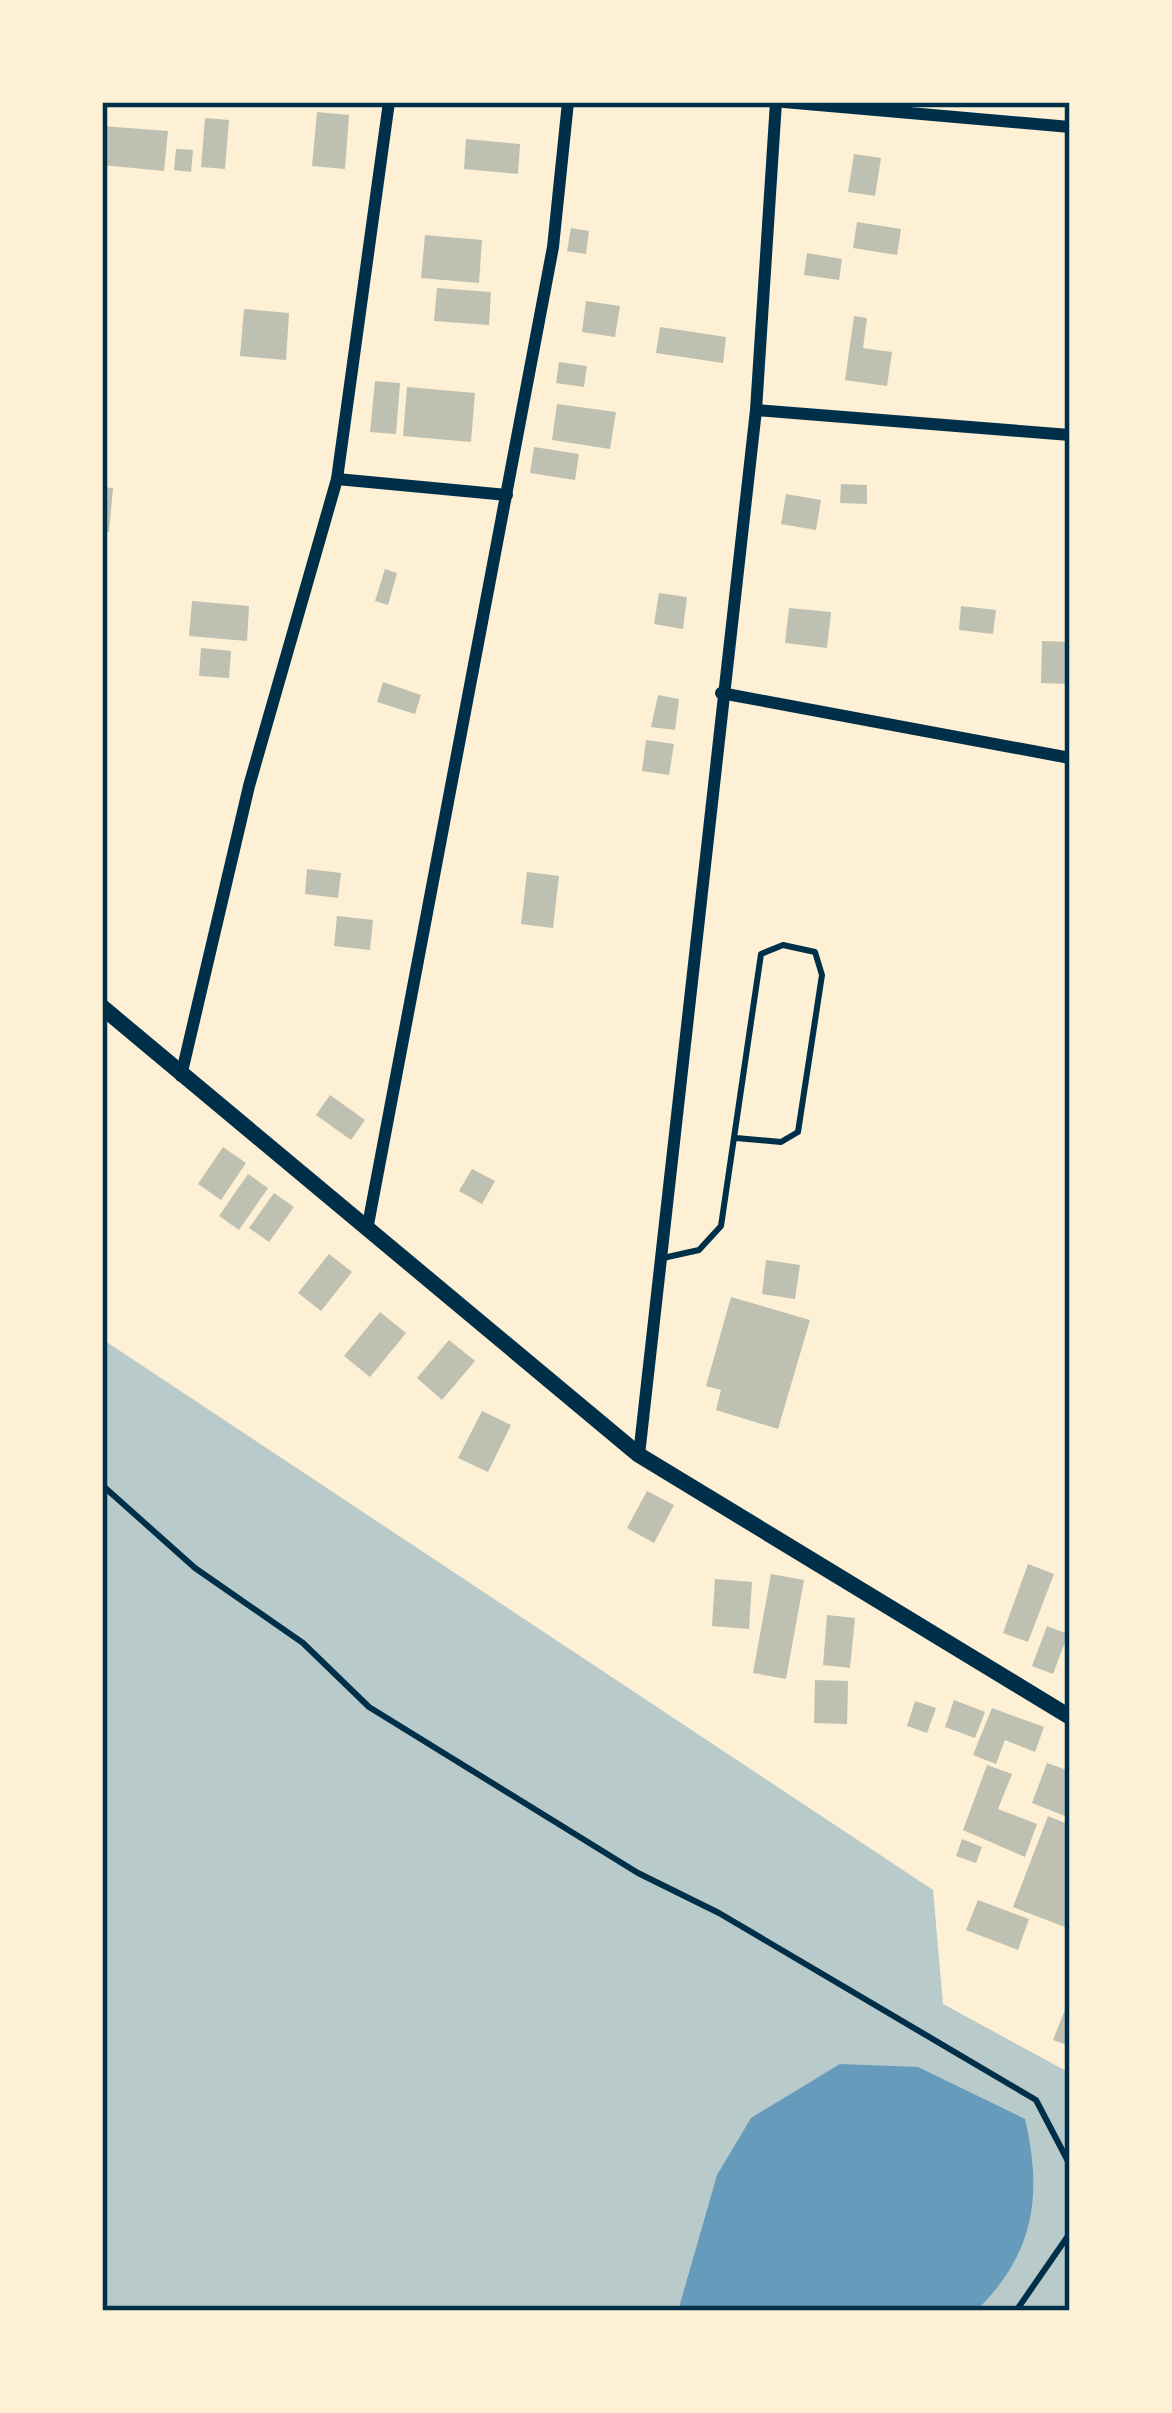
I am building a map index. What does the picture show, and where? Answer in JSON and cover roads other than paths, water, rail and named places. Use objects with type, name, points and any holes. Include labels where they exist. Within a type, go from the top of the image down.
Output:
[{"type":"main road","points":[[102,1006],[639,1455],[1070,1717]]},
{"type":"street","points":[[181,1076],[249,786],[337,479],[389,102]]},
{"type":"street","points":[[367,1230],[553,247],[568,102]]},
{"type":"street","points":[[639,1455],[756,410],[780,102],[1070,127]]},
{"type":"street","points":[[756,410],[1070,435]]},
{"type":"street","points":[[337,479],[507,495]]},
{"type":"street","points":[[721,693],[1070,758]]},
{"type":"lane","points":[[660,1258],[699,1250],[721,1226],[761,954],[783,945],[815,952],[822,975],[798,1132],[781,1142],[736,1138]]},
{"type":"lane","points":[[102,1485],[195,1568],[303,1643],[369,1707],[638,1873],[719,1913],[1036,2100],[1070,2165]]},
{"type":"lane","points":[[1016,2311],[1070,2234]]},
{"type":"water","points":[[840,2064],[918,2067],[1025,2119],[1033,2199],[1022,2246],[1011,2268],[976,2311],[678,2311],[717,2175],[751,2118]]}]
